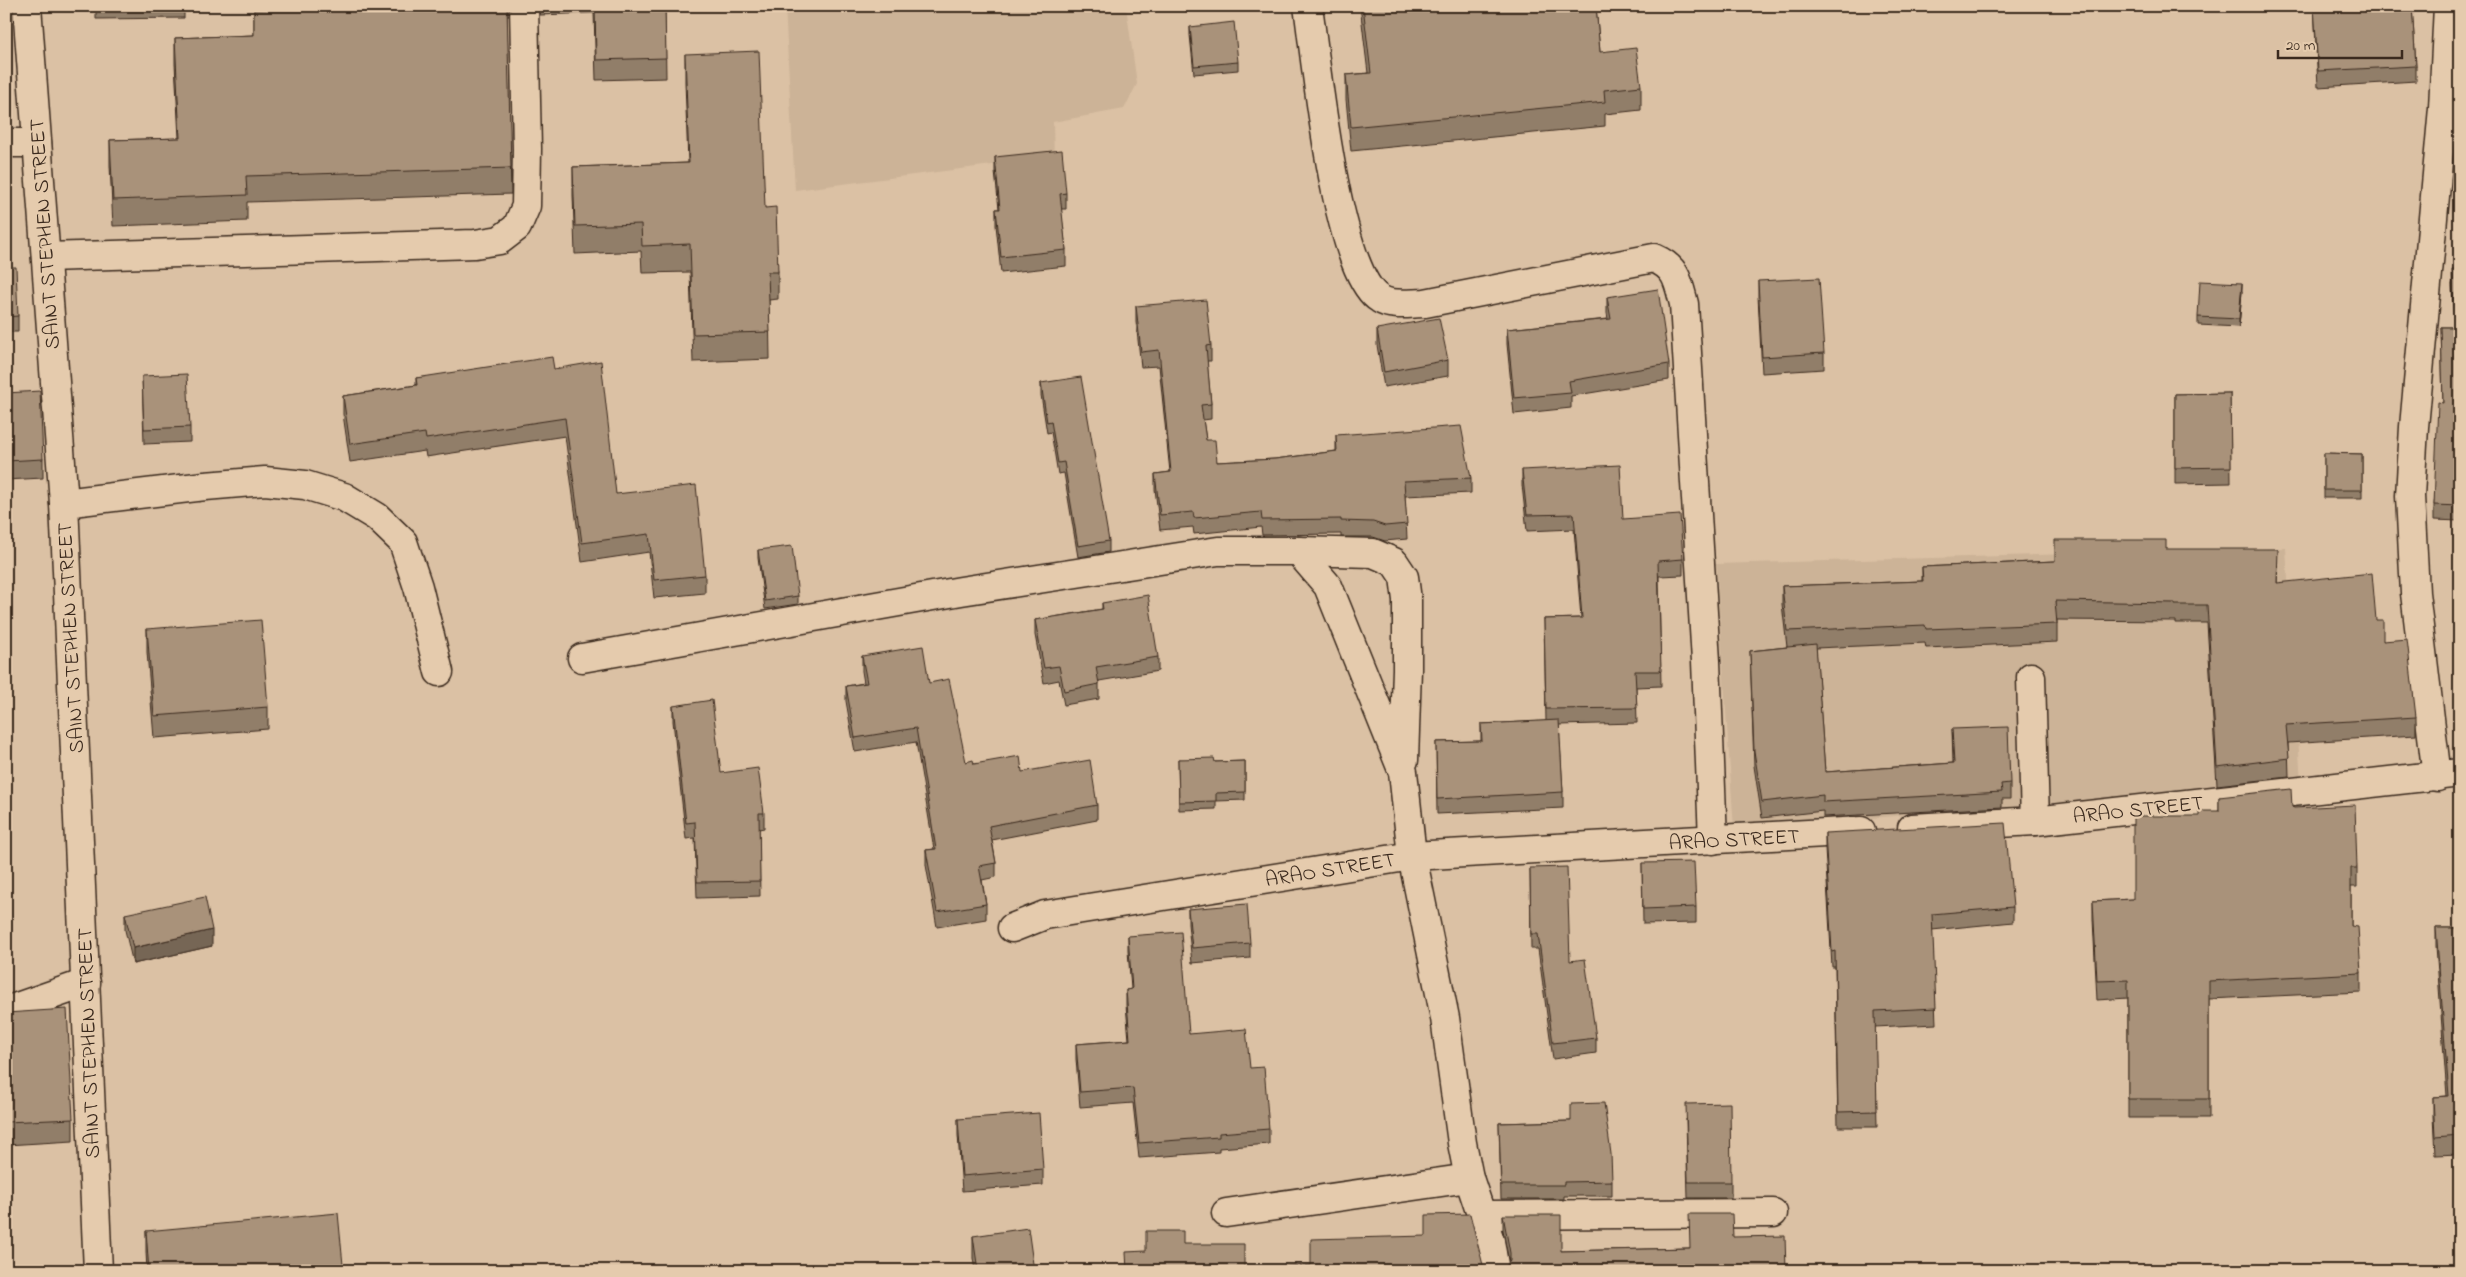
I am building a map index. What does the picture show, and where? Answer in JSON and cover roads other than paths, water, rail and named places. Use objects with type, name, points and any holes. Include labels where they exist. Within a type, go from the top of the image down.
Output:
[{"type":"street","name":"SAINT STEPHEN STREET","points":[[27,6],[64,503],[98,1271]]},
{"type":"street","points":[[46,257],[475,244],[500,240],[517,227],[526,206],[528,149],[524,6]]},
{"type":"street","points":[[1308,6],[1338,202],[1348,246],[1368,289],[1380,300],[1400,304],[1425,303],[1654,258],[1667,264],[1677,278],[1684,304],[1706,661],[1713,840]]},
{"type":"street","points":[[2448,6],[2443,108],[2414,427],[2410,496],[2415,593],[2449,775]]},
{"type":"street","points":[[6,143],[37,143]]},
{"type":"street","points":[[64,503],[265,481],[305,485],[344,497],[377,517],[403,542],[418,587],[439,672]]},
{"type":"street","points":[[582,658],[961,591],[1218,551],[1373,553],[1394,562],[1404,577],[1407,600],[1407,669],[1403,772],[1412,856],[1444,1018],[1451,1078],[1469,1178],[1490,1240],[1495,1271]]},
{"type":"street","points":[[1298,551],[1328,586],[1403,772]]},
{"type":"street","points":[[2031,677],[2036,821]]},
{"type":"street","name":"ARAO STREET","points":[[1012,928],[1045,915],[1412,856],[2036,821],[2449,775]]},
{"type":"street","points":[[6,1012],[86,983]]},
{"type":"street","points":[[1226,1212],[1469,1178]]},
{"type":"street","points":[[1482,1215],[1773,1212]]}]
